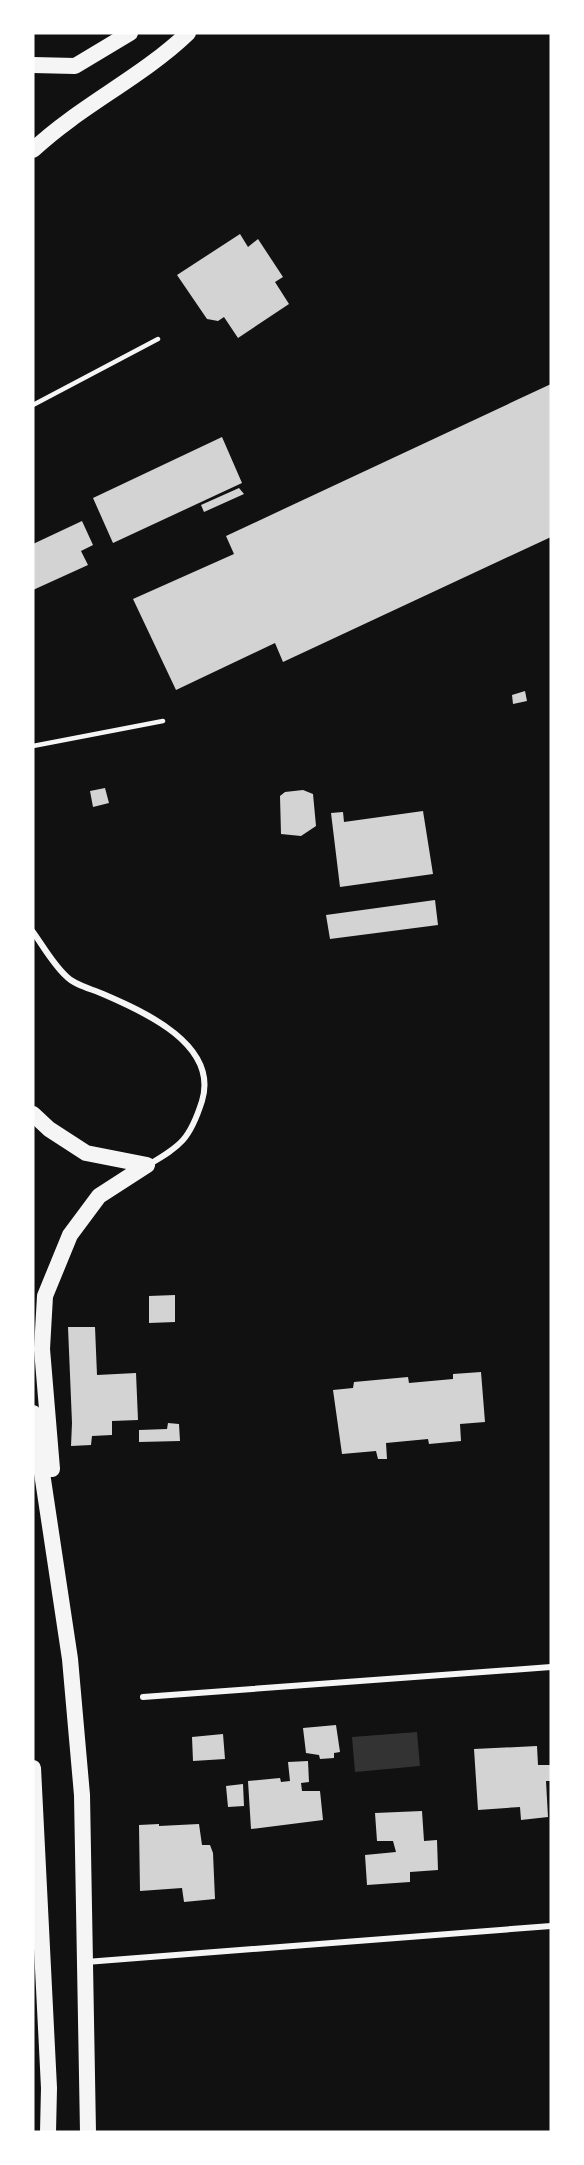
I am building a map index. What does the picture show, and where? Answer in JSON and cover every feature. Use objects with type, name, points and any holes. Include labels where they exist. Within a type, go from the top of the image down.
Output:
[{"type":"highway","points":[[33,65],[75,66],[120,42],[130,33]]},
{"type":"highway","points":[[33,150],[76,115],[148,68],[188,33]]},
{"type":"highway","points":[[33,1114],[49,1129],[86,1153],[147,1166]]},
{"type":"highway","points":[[61,1592],[42,1349],[45,1296],[70,1235],[99,1196],[147,1166]]},
{"type":"highway","points":[[33,1413],[70,1659],[82,1795],[88,2132]]},
{"type":"highway","points":[[33,1768],[49,2088],[48,2132]]},
{"type":"street","points":[[33,932],[67,978],[124,1003],[166,1027],[193,1050],[207,1085],[193,1128],[172,1151],[147,1166]]},
{"type":"street","points":[[142,1697],[551,1667]]},
{"type":"street","points":[[86,1962],[551,1926]]},
{"type":"lane","points":[[33,405],[158,339]]},
{"type":"lane","points":[[33,746],[163,721]]},
{"type":"shaded area","points":[[417,1732],[420,1766],[355,1772],[352,1737]]},
{"type":"building","points":[[240,234],[248,247],[258,239],[283,277],[275,282],[289,304],[238,338],[224,317],[218,321],[207,319],[177,275]]},
{"type":"building","points":[[551,384],[551,537],[283,662],[275,643],[176,690],[133,599],[234,554],[226,536]]},
{"type":"building","points":[[222,437],[242,483],[113,543],[93,498]]},
{"type":"building","points":[[239,488],[244,494],[204,512],[201,505]]},
{"type":"building","points":[[82,521],[93,545],[81,551],[88,565],[33,590],[33,544]]},
{"type":"building","points":[[525,691],[527,701],[513,704],[512,695]]},
{"type":"building","points":[[105,788],[109,803],[93,807],[90,791]]},
{"type":"building","points":[[303,790],[313,794],[316,826],[301,836],[281,834],[280,796],[285,792]]},
{"type":"building","points":[[423,811],[433,874],[340,887],[331,813],[343,812],[344,822]]},
{"type":"building","points":[[435,900],[438,925],[330,939],[326,915]]},
{"type":"building","points":[[175,1295],[175,1322],[149,1323],[149,1296]]},
{"type":"building","points":[[68,1327],[95,1327],[97,1375],[136,1373],[138,1420],[112,1421],[112,1435],[92,1436],[91,1445],[71,1446]]},
{"type":"building","points":[[481,1372],[485,1422],[460,1424],[461,1441],[429,1444],[428,1439],[386,1443],[387,1459],[378,1459],[376,1451],[342,1454],[333,1390],[353,1388],[354,1382],[408,1377],[409,1383],[453,1379],[453,1374]]},
{"type":"building","points":[[168,1423],[179,1424],[180,1441],[139,1442],[139,1430],[167,1429]]},
{"type":"building","points":[[336,1725],[340,1752],[334,1753],[334,1758],[320,1759],[319,1755],[306,1753],[303,1728]]},
{"type":"building","points":[[223,1734],[225,1759],[193,1761],[192,1737]]},
{"type":"building","points":[[537,1746],[538,1765],[551,1765],[551,1781],[546,1781],[548,1817],[521,1820],[520,1807],[478,1810],[474,1749]]},
{"type":"building","points":[[308,1761],[309,1782],[301,1783],[302,1791],[320,1791],[323,1820],[251,1829],[248,1781],[280,1778],[281,1782],[290,1781],[288,1762]]},
{"type":"building","points":[[243,1784],[244,1806],[228,1807],[226,1786]]},
{"type":"building","points":[[422,1811],[424,1841],[437,1840],[438,1870],[410,1872],[410,1882],[367,1885],[365,1855],[396,1852],[393,1841],[377,1841],[375,1813]]},
{"type":"building","points":[[159,1824],[159,1826],[199,1824],[202,1845],[210,1845],[213,1853],[215,1899],[184,1902],[182,1888],[140,1891],[139,1825]]}]
